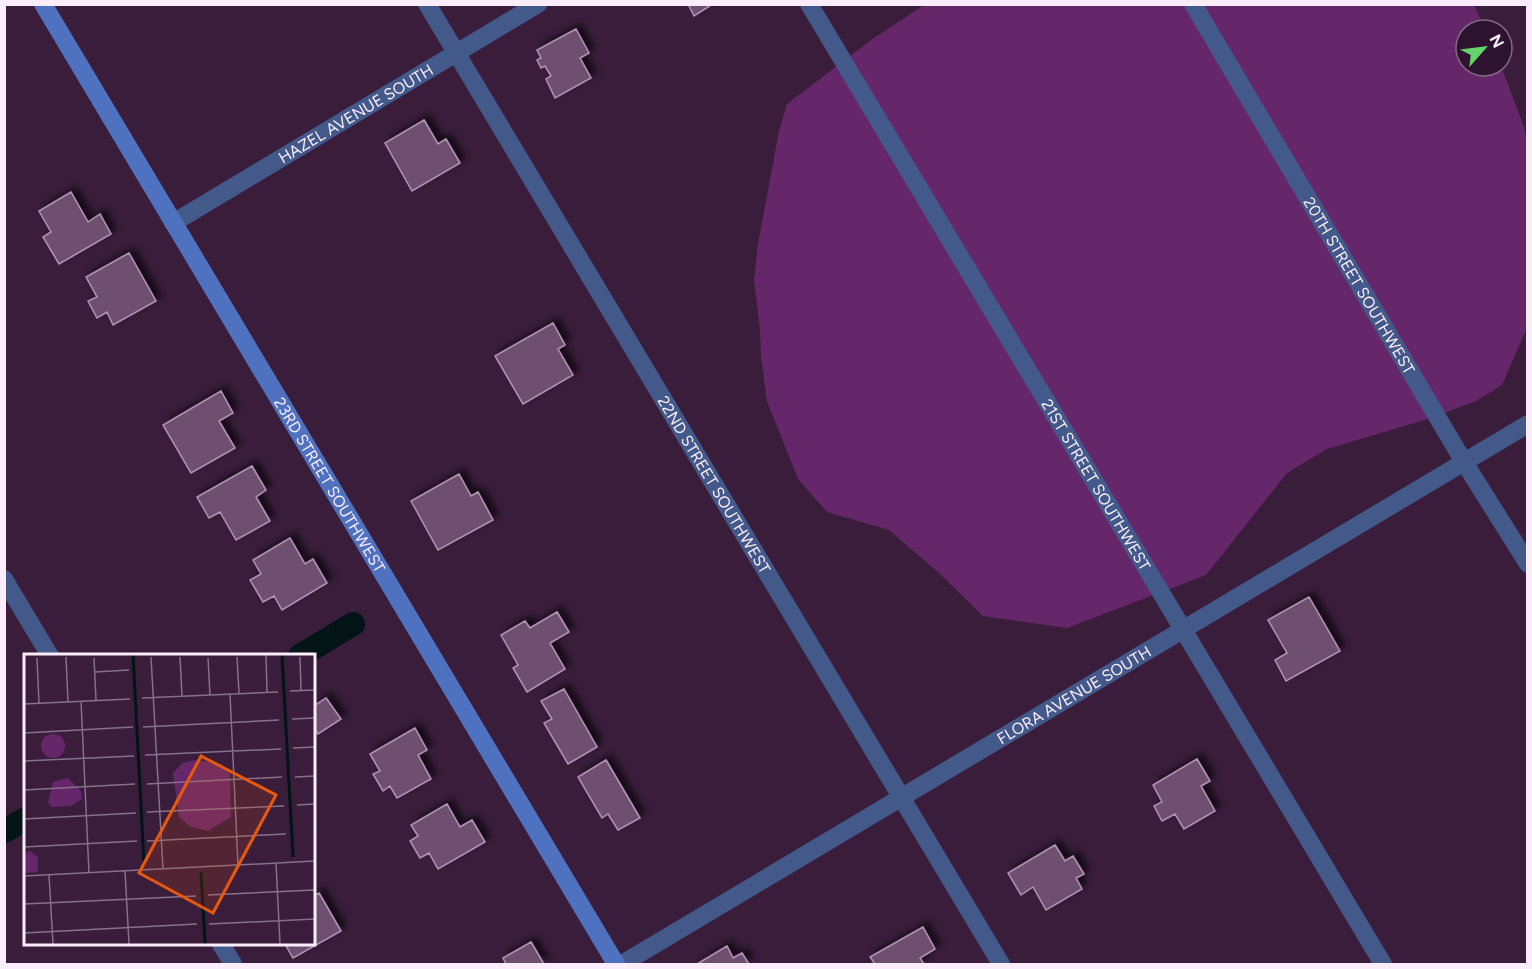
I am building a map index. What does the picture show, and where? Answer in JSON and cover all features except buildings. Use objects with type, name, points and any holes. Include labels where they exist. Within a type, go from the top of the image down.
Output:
[{"type":"street","name":"23RD STREET SOUTHWEST","points":[[43,4],[616,964]]},
{"type":"street","name":"22ND STREET SOUTHWEST","points":[[427,4],[1001,964]]},
{"type":"street","name":"HAZEL AVENUE SOUTH","points":[[173,223],[538,4]]},
{"type":"street","name":"21ST STREET SOUTHWEST","points":[[809,4],[1383,964]]},
{"type":"street","name":"20TH STREET SOUTHWEST","points":[[1193,4],[1464,462],[1527,564]]},
{"type":"street","name":"FLORA AVENUE SOUTH","points":[[622,964],[1527,424]]},
{"type":"street","points":[[4,579],[49,654]]},
{"type":"street","points":[[222,945],[233,964]]},
{"type":"shaded area","points":[[924,5],[1474,5],[1480,18],[1454,18],[1454,78],[1506,78],[1524,127],[1527,143],[1527,328],[1502,385],[1476,401],[1431,418],[1327,449],[1287,473],[1206,575],[1067,628],[983,616],[940,574],[889,530],[827,512],[798,479],[767,401],[754,280],[758,244],[779,131],[787,104],[871,40]]},
{"type":"waterway","points":[[303,654],[353,624]]},
{"type":"waterway","points":[[4,831],[24,820]]}]
